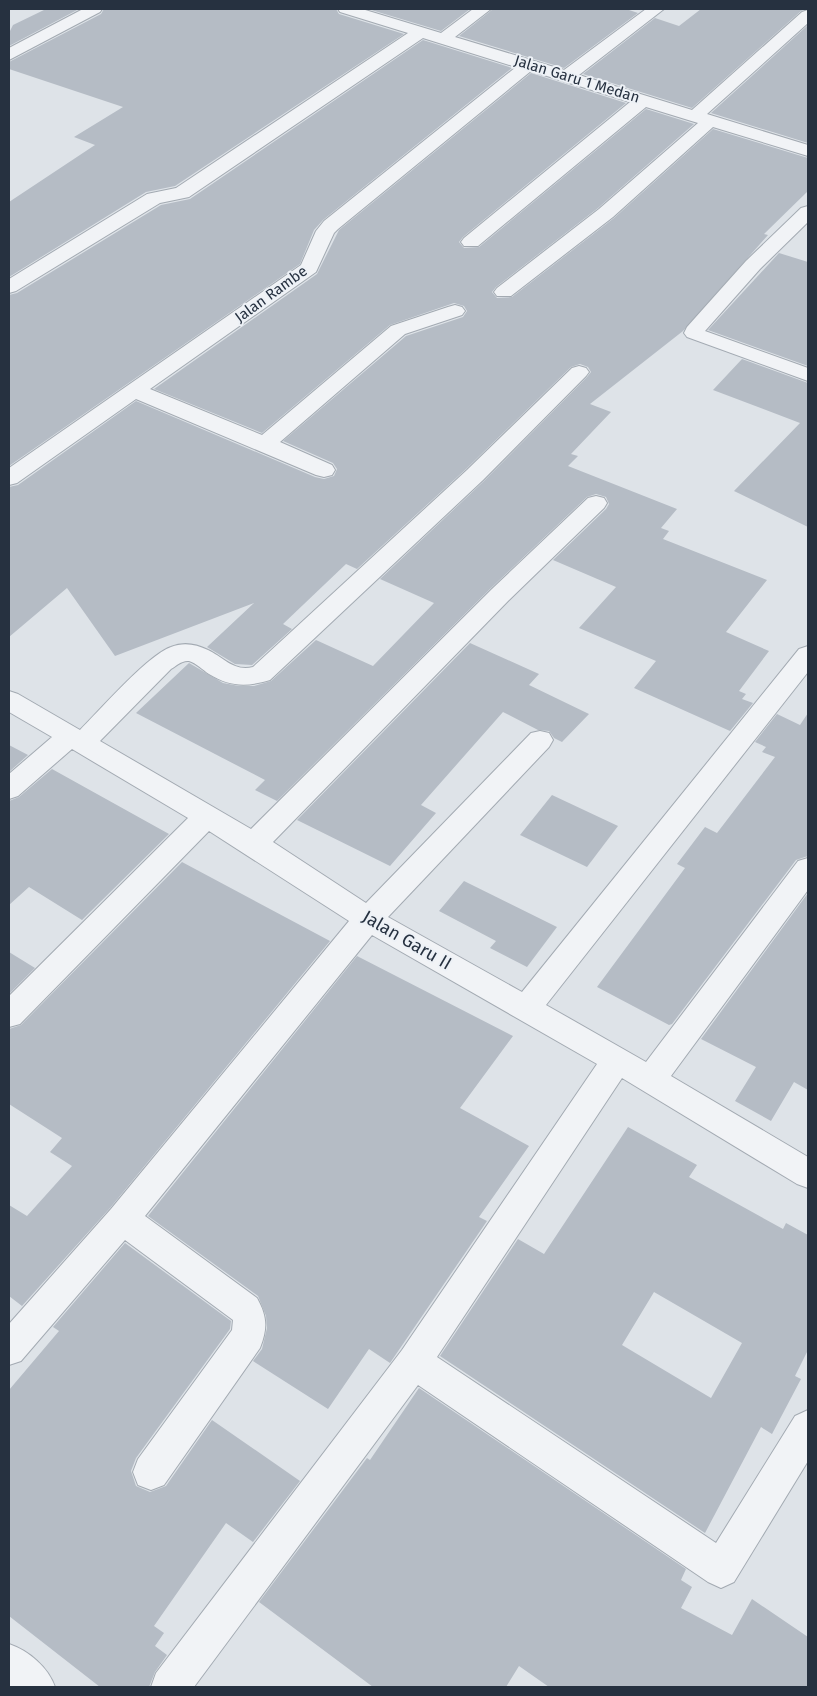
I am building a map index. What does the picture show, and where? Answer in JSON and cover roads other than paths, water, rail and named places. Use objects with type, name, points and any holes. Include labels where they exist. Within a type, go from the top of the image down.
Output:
[{"type":"street","points":[[9,55],[94,9]]},
{"type":"street","name":"Jalan Garu 1 Medan","points":[[350,9],[807,149]]},
{"type":"street","points":[[443,38],[483,9]]},
{"type":"street","points":[[567,76],[656,9]]},
{"type":"street","points":[[504,292],[606,213],[808,15]]},
{"type":"street","points":[[9,287],[154,198],[182,193],[422,32]]},
{"type":"street","name":"Jalan Rambe","points":[[9,478],[309,268],[323,234],[331,225],[529,65]]},
{"type":"street","points":[[471,242],[643,100]]},
{"type":"street","points":[[808,212],[753,265],[694,330],[697,335],[808,375]]},
{"type":"street","points":[[266,444],[398,330],[455,311]]},
{"type":"street","points":[[9,789],[77,740],[162,663],[178,653],[186,652],[198,656],[234,677],[248,678],[261,674],[489,462],[579,372]]},
{"type":"street","points":[[133,390],[266,444],[324,470]]},
{"type":"street","points":[[254,844],[500,595],[596,503]]},
{"type":"street","points":[[526,1008],[808,655]]},
{"type":"street","name":"Jalan Garu II","points":[[9,700],[254,844],[368,919],[617,1060],[808,1174]]},
{"type":"street","points":[[9,1349],[123,1219],[368,919],[540,740]]},
{"type":"street","points":[[9,1015],[206,817]]},
{"type":"street","points":[[650,1080],[808,869]]},
{"type":"street","points":[[170,1687],[414,1362],[617,1060]]},
{"type":"street","points":[[123,1219],[245,1309],[250,1318],[248,1336],[151,1472]]},
{"type":"street","points":[[414,1362],[721,1569],[808,1428]]},
{"type":"street","points":[[9,1663],[36,1687]]}]
